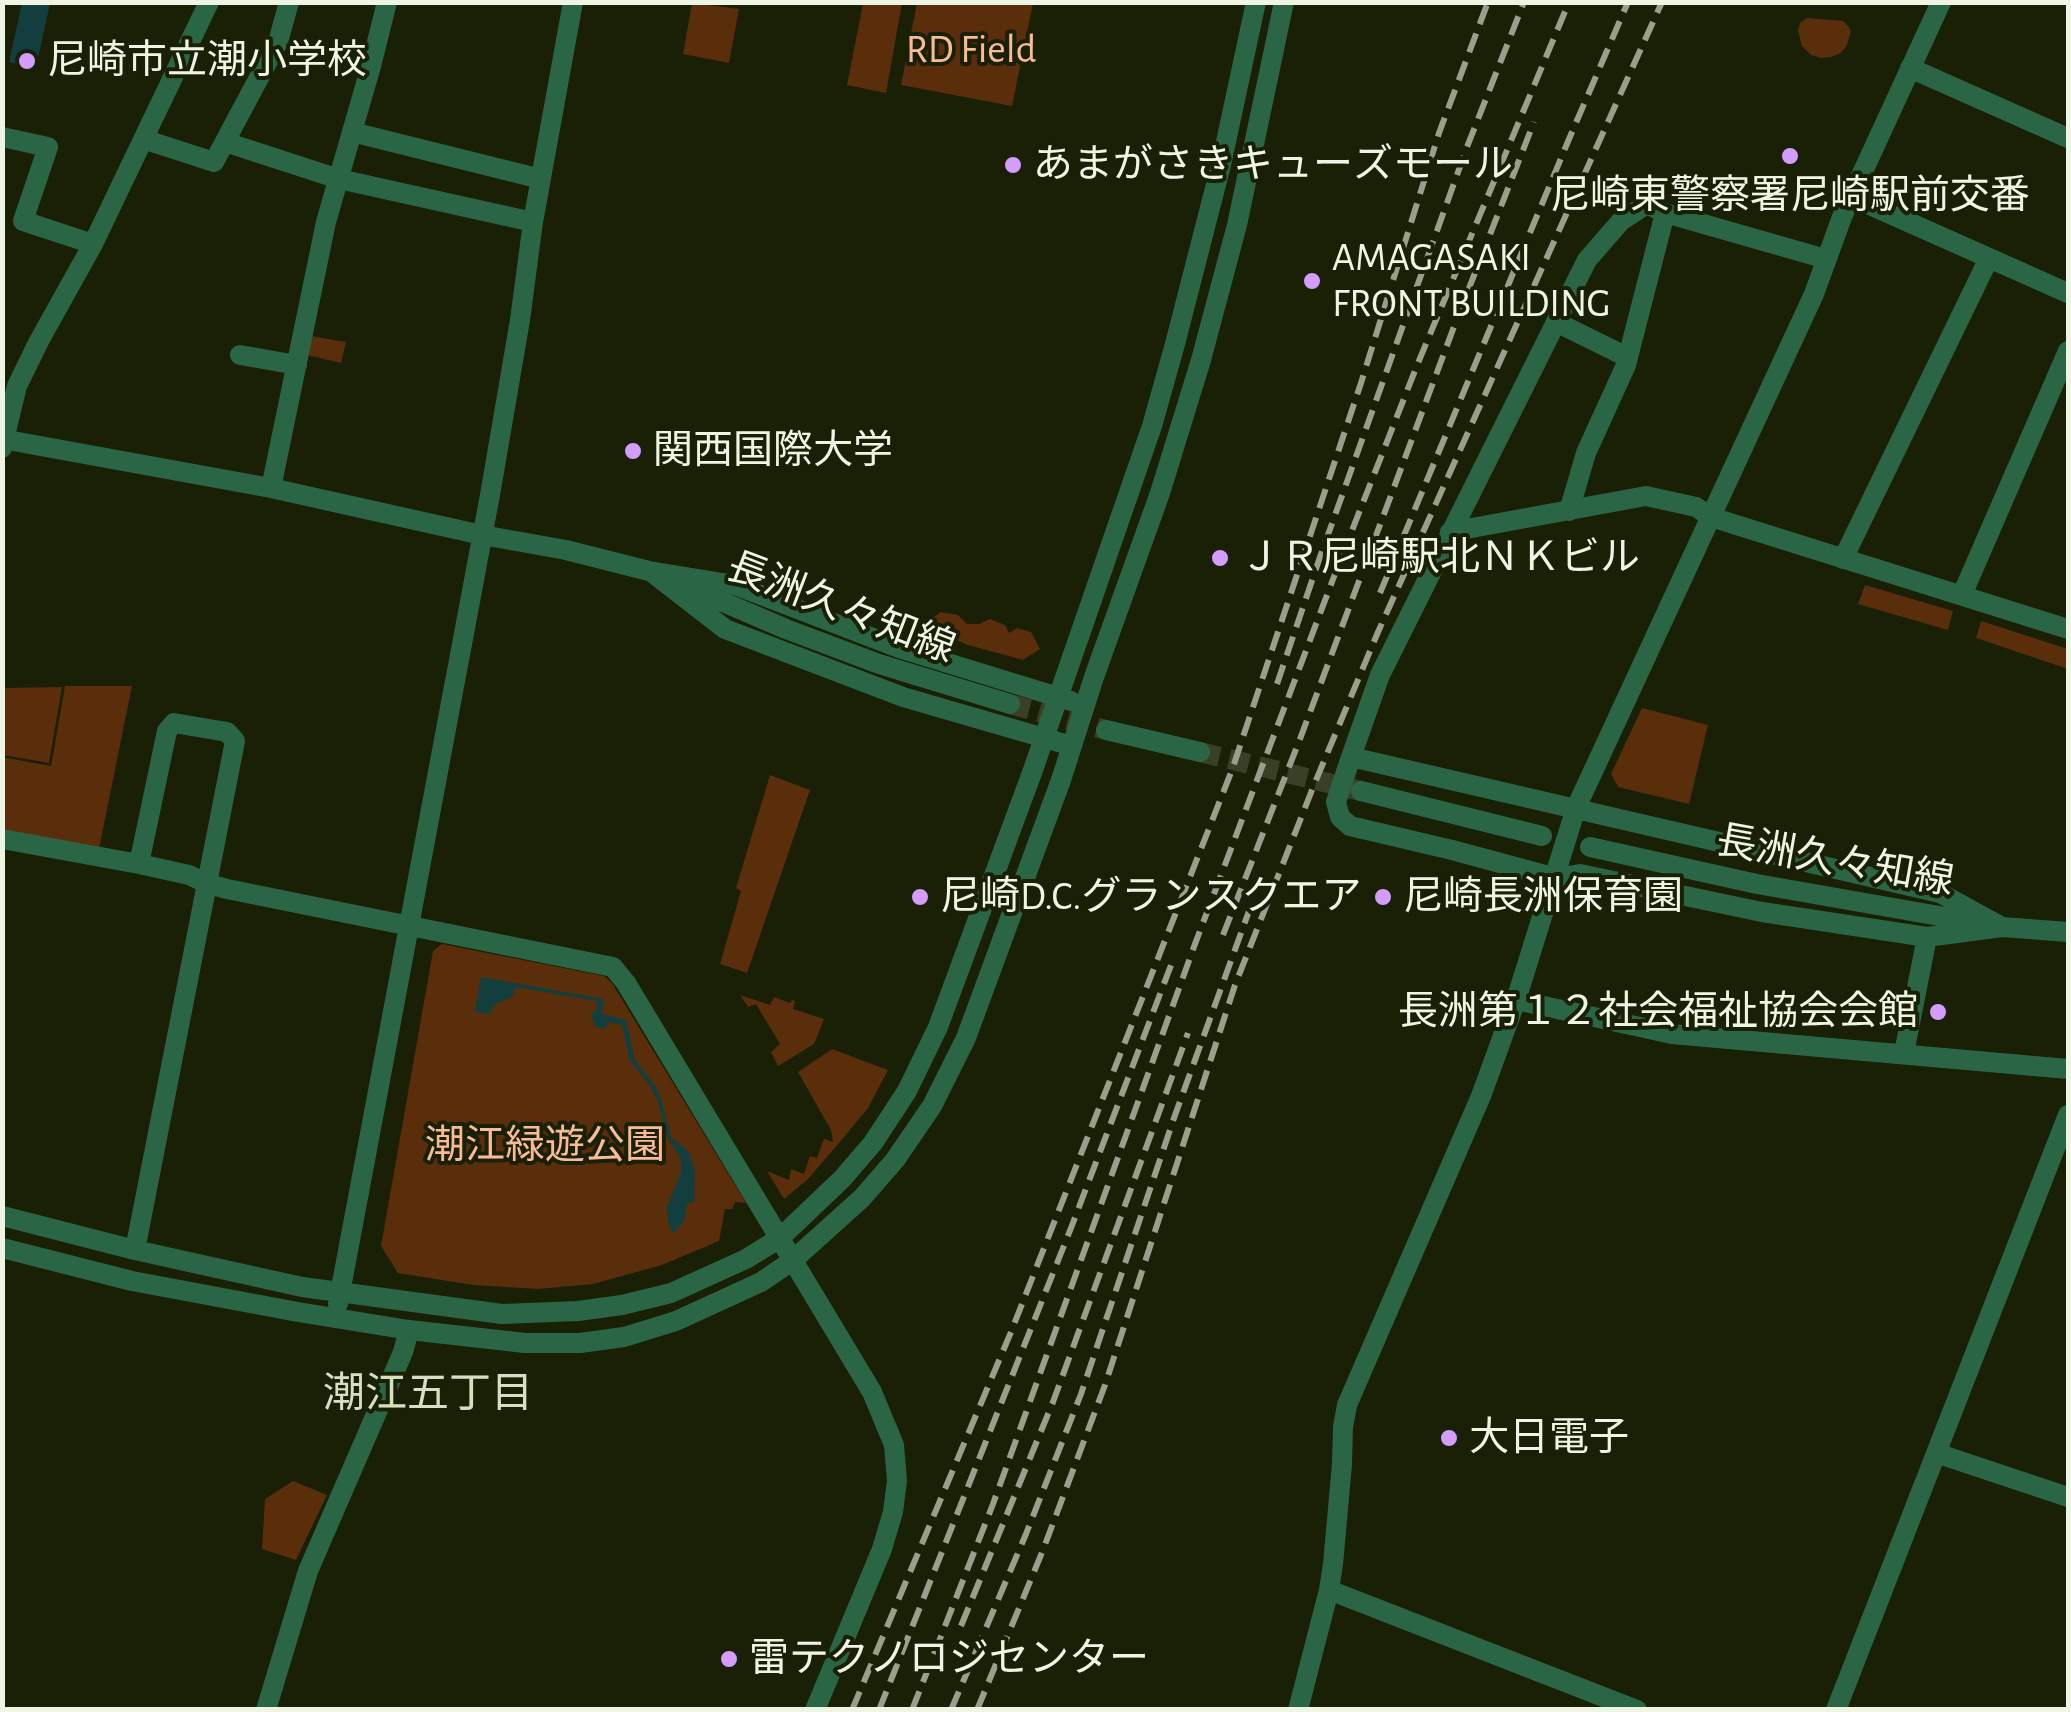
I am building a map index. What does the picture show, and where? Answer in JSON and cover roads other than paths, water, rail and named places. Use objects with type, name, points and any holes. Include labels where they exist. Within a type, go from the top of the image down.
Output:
[{"type":"street","points":[[210,2],[93,244],[16,386],[3,442],[271,488],[650,571],[735,585],[950,666],[1085,706]]},
{"type":"street","points":[[144,139],[214,162],[278,42],[289,2]]},
{"type":"street","points":[[271,488],[326,222],[387,2]]},
{"type":"street","points":[[335,1318],[482,535],[573,2]]},
{"type":"street","points":[[2,1216],[302,1287],[502,1314],[578,1311],[622,1306],[672,1293],[746,1259],[780,1238],[842,1179],[873,1143],[906,1091],[938,1027],[1044,738],[1152,426],[1176,344],[1221,165],[1256,2]]},
{"type":"street","points":[[2,1248],[132,1281],[335,1318],[525,1343],[580,1343],[624,1337],[676,1321],[761,1282],[792,1261],[862,1198],[895,1160],[932,1106],[966,1038],[1072,746],[1160,492],[1200,360],[1237,226],[1284,2]]},
{"type":"street","points":[[1298,1710],[1329,1590],[1347,1405],[1481,1096],[1516,1000],[1576,808],[1814,294],[1852,197],[1941,2]]},
{"type":"street","points":[[1910,68],[2068,138]]},
{"type":"street","points":[[352,132],[542,179]]},
{"type":"street","points":[[2,137],[48,147],[23,221],[93,244]]},
{"type":"street","points":[[225,142],[339,178],[533,222]]},
{"type":"street","points":[[1852,197],[2068,293]]},
{"type":"street","points":[[1826,260],[1647,204],[1621,221],[1587,260],[1450,532],[1380,675],[1336,802],[1340,817],[1350,826],[1556,878],[1580,874],[1762,912],[1927,938],[2002,927]]},
{"type":"street","points":[[1569,511],[1586,453],[1626,365],[1665,212]]},
{"type":"street","points":[[1844,560],[1989,258]]},
{"type":"street","points":[[1556,322],[1627,357]]},
{"type":"street","points":[[1962,595],[2068,351]]},
{"type":"street","points":[[240,355],[297,365]]},
{"type":"street","points":[[1450,532],[1646,496],[1696,507],[1711,516],[1844,560],[2068,629]]},
{"type":"street","points":[[650,571],[725,629],[903,697],[1072,746]]},
{"type":"street","name":"長洲久々知線","points":[[650,571],[879,664],[1010,704]]},
{"type":"street","points":[[135,1250],[235,741],[227,732],[174,723],[167,731],[139,864]]},
{"type":"street","points":[[1106,730],[1200,752]]},
{"type":"street","points":[[1351,757],[1940,893],[2002,927]]},
{"type":"street","points":[[1361,792],[1542,836]]},
{"type":"street","points":[[2,838],[613,966],[872,1392],[894,1446],[897,1481],[882,1549],[815,1710]]},
{"type":"street","name":"長洲久々知線","points":[[1590,848],[1757,884],[2002,927],[2068,932]]},
{"type":"street","points":[[1904,1053],[1927,938]]},
{"type":"street","points":[[1516,1000],[1672,1034],[2068,1069]]},
{"type":"street","points":[[1836,1710],[2068,1120]]},
{"type":"street","points":[[266,1710],[308,1571],[409,1330]]},
{"type":"street","points":[[1936,1453],[2068,1498]]},
{"type":"street","points":[[1329,1590],[1637,1710]]},
{"type":"water","points":[[22,3],[50,3],[36,68],[9,62]]},
{"type":"water","points":[[481,977],[604,999],[602,1014],[626,1020],[635,1060],[656,1087],[671,1137],[689,1152],[695,1173],[694,1203],[687,1202],[685,1220],[673,1234],[667,1207],[681,1172],[681,1159],[667,1137],[658,1101],[630,1061],[622,1025],[608,1022],[606,1029],[596,1027],[591,1016],[596,1012],[597,1001],[515,987],[513,997],[499,1002],[490,1014],[475,1012]]},
{"type":"tunnel","points":[[1010,704],[1106,730]]},
{"type":"tunnel","points":[[1200,752],[1361,791]]},
{"type":"railway","points":[[852,1710],[1011,1332],[1232,770],[1361,383],[1439,133],[1488,2]]},
{"type":"railway","points":[[1277,684],[1467,147],[1524,2]]},
{"type":"railway","points":[[912,1710],[993,1504],[1195,944],[1338,566],[1569,2]]},
{"type":"railway","points":[[1380,593],[1628,2]]},
{"type":"railway","points":[[977,1710],[1105,1385],[1235,985],[1314,785],[1378,632],[1662,2]]},
{"type":"railway","points":[[1223,935],[1534,122]]},
{"type":"railway","points":[[951,1710],[1081,1394],[1249,911]]},
{"type":"railway","points":[[879,1710],[1173,960]]},
{"type":"railway","points":[[961,1626],[1053,1402],[1188,1033]]},
{"type":"place","name":"尼崎市立潮小学校","points":[[27,61]]},
{"type":"place","name":"尼崎東警察署尼崎駅前交番","points":[[1790,156]]},
{"type":"place","name":"あまがさきキューズモール","points":[[1013,165]]},
{"type":"place","name":"AMAGASAKI FRONT BUILDING","points":[[1312,281]]},
{"type":"place","name":"関西国際大学","points":[[633,451]]},
{"type":"place","name":"ＪＲ尼崎駅北ＮＫビル","points":[[1220,558]]},
{"type":"place","name":"尼崎D.C.グランスクエア","points":[[920,897]]},
{"type":"place","name":"尼崎長洲保育園","points":[[1383,897]]},
{"type":"place","name":"長洲第１２社会福祉協会会館","points":[[1938,1012]]},
{"type":"place","name":"大日電子","points":[[1449,1438]]},
{"type":"place","name":"雷テクノロジセンター","points":[[729,1659]]},
{"type":"district","name":"潮江五丁目","points":[[428,1394]]},
{"type":"park label","name":"RD Field","points":[[971,50]]},
{"type":"park label","name":"潮江緑遊公園","points":[[545,1146]]}]
